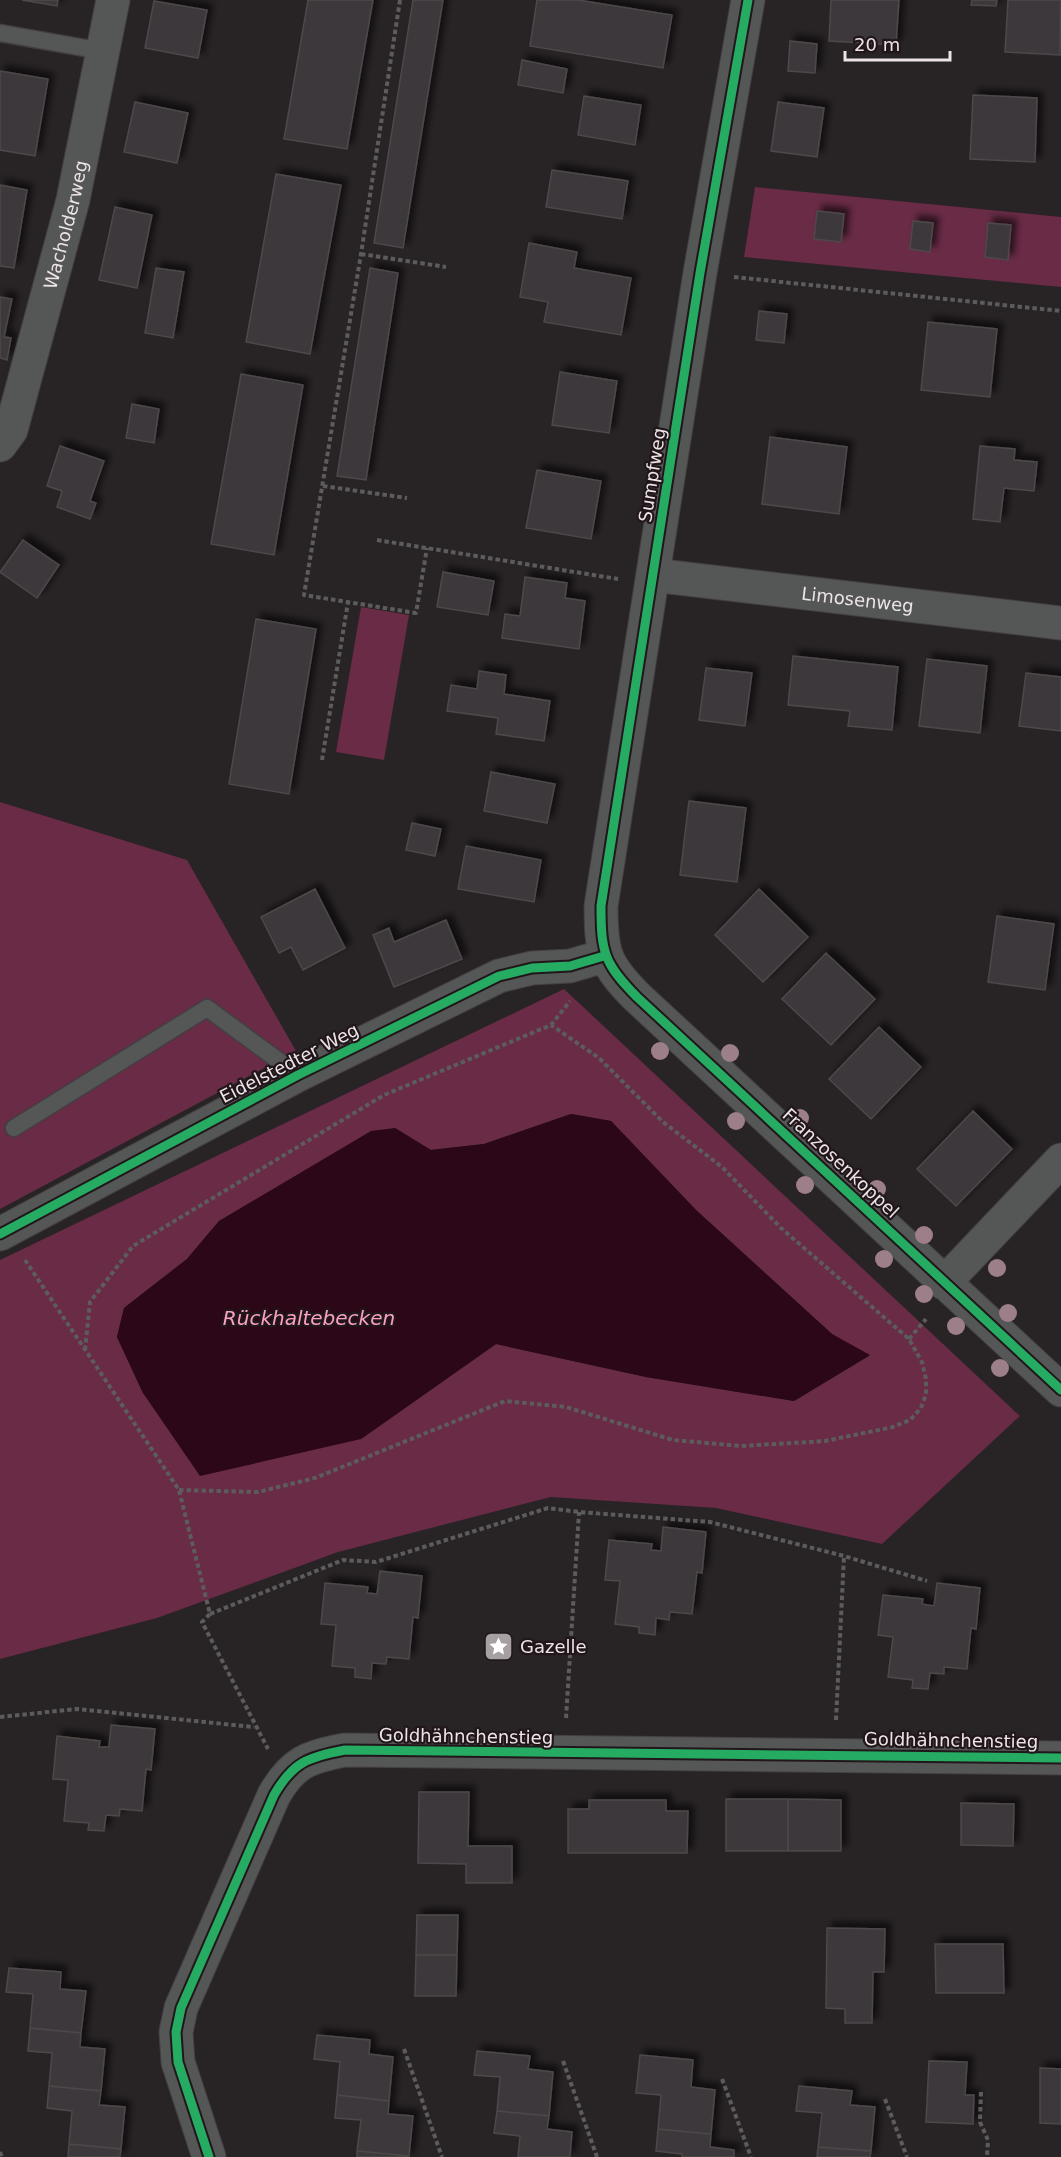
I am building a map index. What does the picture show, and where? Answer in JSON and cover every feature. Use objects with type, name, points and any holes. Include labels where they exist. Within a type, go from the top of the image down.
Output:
[{"type":"street","name":"Wacholderweg","points":[[0,445],[11,430],[74,200],[113,0]]},
{"type":"street","name":"Sumpfweg","points":[[604,956],[601,906],[700,273],[748,0]]},
{"type":"street","name":"Limosenweg","points":[[652,580],[1061,623]]},
{"type":"street","name":"Eidelstedter Weg","points":[[3,1232],[298,1075],[500,976],[532,968],[570,966],[604,956]]},
{"type":"street","name":"Franzosenkoppel","points":[[604,956],[621,981],[637,997],[1061,1390]]},
{"type":"street","points":[[944,1283],[1061,1160]]},
{"type":"street","name":"Goldhähnchenstieg","points":[[209,2157],[178,2062],[176,2032],[181,2008],[273,1795],[285,1777],[300,1763],[321,1755],[345,1750],[1061,1758]]},
{"type":"lane","points":[[0,33],[102,51]]},
{"type":"lane","points":[[14,1128],[207,1008],[298,1075]]},
{"type":"path","points":[[400,0],[361,254],[304,596],[416,613],[427,548]]},
{"type":"path","points":[[361,254],[446,267]]},
{"type":"path","points":[[700,273],[1061,311]]},
{"type":"path","points":[[322,486],[406,498]]},
{"type":"path","points":[[378,540],[652,580]]},
{"type":"path","points":[[322,760],[348,602]]},
{"type":"path","points":[[85,1350],[90,1302],[133,1246],[384,1095],[551,1025],[599,1059],[663,1122],[722,1167],[781,1228],[909,1339],[922,1362],[926,1379],[926,1394],[921,1408],[910,1420],[893,1427],[825,1441],[741,1446],[673,1440],[566,1407],[505,1401],[315,1478],[258,1492],[179,1490]]},
{"type":"path","points":[[3,1232],[179,1490],[210,1614]]},
{"type":"path","points":[[909,1339],[926,1319]]},
{"type":"path","points":[[273,1757],[255,1727],[202,1622],[210,1614],[343,1560],[376,1562],[548,1508],[710,1521],[844,1556],[927,1581]]},
{"type":"path","points":[[566,1722],[579,1512]]},
{"type":"path","points":[[834,1755],[844,1556]]},
{"type":"path","points":[[0,1717],[77,1708],[255,1727]]},
{"type":"path","points":[[404,2049],[442,2157]]},
{"type":"path","points":[[563,2061],[597,2157]]},
{"type":"path","points":[[722,2079],[751,2157]]},
{"type":"path","points":[[981,2092],[980,2122],[988,2140],[987,2157]]},
{"type":"path","points":[[885,2099],[907,2157]]},
{"type":"path","points":[[0,2152],[2,2157]]},
{"type":"shaded area","points":[[755,187],[1061,217],[1061,287],[744,257]]},
{"type":"shaded area","points":[[361,607],[409,615],[384,760],[336,752]]},
{"type":"shaded area","points":[[0,802],[187,860],[296,1051],[0,1209]]},
{"type":"shaded area","points":[[564,989],[1020,1416],[882,1544],[716,1508],[551,1497],[338,1552],[157,1618],[0,1659],[0,1260]],"holes":[[[571,1114],[611,1121],[696,1210],[832,1334],[869,1356],[794,1401],[646,1377],[496,1344],[361,1439],[143,1393],[117,1337],[124,1308],[187,1259],[219,1221],[395,1128],[430,1150],[484,1144]]]},
{"type":"water","name":"Rückhaltebecken","points":[[571,1114],[611,1121],[696,1210],[832,1334],[870,1355],[794,1401],[646,1377],[496,1344],[361,1439],[200,1476],[143,1393],[117,1337],[124,1308],[187,1259],[219,1221],[371,1131],[395,1128],[431,1150],[484,1144]]},
{"type":"building","points":[[22,0],[58,0],[57,6]]},
{"type":"building","points":[[308,0],[373,0],[347,149],[284,139]]},
{"type":"building","points":[[413,0],[443,0],[403,248],[374,243]]},
{"type":"building","points":[[537,0],[578,0],[672,15],[663,68],[530,46]]},
{"type":"building","points":[[831,0],[899,0],[896,45],[829,41]]},
{"type":"building","points":[[972,0],[997,0],[996,6],[971,5]]},
{"type":"building","points":[[1008,0],[1061,0],[1060,55],[1005,52]]},
{"type":"building","points":[[154,1],[207,10],[198,58],[145,48]]},
{"type":"building","points":[[790,41],[817,44],[815,73],[788,71]]},
{"type":"building","points":[[522,60],[567,69],[563,93],[518,85]]},
{"type":"building","points":[[0,71],[48,79],[35,156],[0,150]]},
{"type":"building","points":[[973,95],[1037,98],[1035,162],[970,159]]},
{"type":"building","points":[[584,96],[641,105],[635,145],[578,135]]},
{"type":"building","points":[[135,102],[188,113],[177,163],[124,152]]},
{"type":"building","points":[[778,102],[824,108],[817,157],[771,151]]},
{"type":"building","points":[[552,170],[628,181],[622,219],[546,207]]},
{"type":"building","points":[[276,174],[341,185],[310,354],[246,342]]},
{"type":"building","points":[[0,185],[27,190],[14,268],[0,266]]},
{"type":"building","points":[[115,207],[152,215],[137,288],[99,280]]},
{"type":"building","points":[[817,211],[844,214],[841,242],[814,239]]},
{"type":"building","points":[[913,221],[933,223],[930,252],[910,249]]},
{"type":"building","points":[[988,223],[1011,225],[1008,260],[985,257]]},
{"type":"building","points":[[529,243],[577,252],[574,268],[631,278],[621,335],[544,322],[548,302],[520,297]]},
{"type":"building","points":[[156,268],[184,272],[173,338],[145,333]]},
{"type":"building","points":[[370,268],[398,273],[366,480],[337,476]]},
{"type":"building","points":[[0,297],[12,299],[4,337],[11,338],[7,360],[0,358]]},
{"type":"building","points":[[759,311],[787,314],[784,343],[756,340]]},
{"type":"building","points":[[928,322],[997,329],[990,397],[921,390]]},
{"type":"building","points":[[560,372],[617,381],[609,433],[552,425]]},
{"type":"building","points":[[241,374],[303,385],[274,555],[211,544]]},
{"type":"building","points":[[132,404],[159,409],[154,443],[126,438]]},
{"type":"building","points":[[770,437],[847,447],[839,514],[762,504]]},
{"type":"building","points":[[60,446],[104,461],[90,501],[96,503],[90,519],[57,507],[62,491],[47,486]]},
{"type":"building","points":[[980,446],[1015,449],[1014,460],[1037,462],[1034,491],[1004,488],[1000,522],[973,519]]},
{"type":"building","points":[[537,470],[601,481],[591,539],[526,528]]},
{"type":"building","points":[[23,540],[59,565],[37,598],[0,572]]},
{"type":"building","points":[[443,572],[494,581],[488,615],[437,607]]},
{"type":"building","points":[[525,577],[567,583],[565,598],[585,601],[579,649],[502,638],[505,614],[520,616]]},
{"type":"building","points":[[256,619],[316,629],[289,794],[229,784]]},
{"type":"building","points":[[793,656],[898,667],[892,730],[848,726],[850,711],[788,705]]},
{"type":"building","points":[[927,659],[987,666],[980,733],[919,726]]},
{"type":"building","points":[[706,668],[752,673],[745,726],[699,720]]},
{"type":"building","points":[[479,671],[506,675],[504,694],[550,701],[544,741],[496,734],[498,718],[447,711],[451,685],[477,689]]},
{"type":"building","points":[[1026,673],[1061,677],[1061,731],[1019,726]]},
{"type":"building","points":[[491,772],[555,784],[547,823],[484,811]]},
{"type":"building","points":[[689,801],[746,808],[737,882],[680,875]]},
{"type":"building","points":[[412,823],[441,829],[435,856],[406,850]]},
{"type":"building","points":[[466,846],[541,860],[534,902],[458,889]]},
{"type":"building","points":[[315,889],[345,948],[303,970],[291,947],[279,953],[261,917]]},
{"type":"building","points":[[759,889],[808,937],[763,982],[715,935]]},
{"type":"building","points":[[997,916],[1054,924],[1045,990],[988,982]]},
{"type":"building","points":[[446,920],[462,959],[394,987],[373,935],[389,928],[394,942]]},
{"type":"building","points":[[826,953],[875,999],[831,1045],[782,999]]},
{"type":"building","points":[[879,1027],[921,1067],[871,1119],[829,1079]]},
{"type":"building","points":[[973,1111],[1012,1149],[956,1206],[917,1169]]},
{"type":"building","points":[[663,1527],[706,1532],[702,1573],[697,1572],[692,1614],[670,1612],[669,1620],[656,1618],[655,1635],[639,1633],[639,1627],[615,1624],[620,1581],[605,1580],[609,1540],[652,1544],[651,1550],[661,1551]]},
{"type":"building","points":[[380,1571],[422,1576],[418,1618],[413,1617],[409,1659],[387,1657],[386,1664],[372,1663],[371,1679],[355,1677],[355,1668],[332,1666],[336,1625],[321,1624],[325,1583],[368,1587],[367,1593],[377,1594]]},
{"type":"building","points":[[937,1583],[980,1588],[976,1629],[971,1628],[967,1669],[944,1667],[944,1674],[930,1673],[928,1689],[912,1688],[913,1680],[888,1677],[893,1637],[878,1635],[883,1595],[923,1599],[922,1604],[934,1606]]},
{"type":"building","points":[[111,1725],[155,1729],[151,1770],[146,1769],[142,1811],[120,1809],[119,1816],[106,1815],[104,1831],[88,1830],[89,1823],[64,1821],[68,1780],[53,1779],[57,1736],[100,1741],[99,1747],[109,1747]]},
{"type":"building","points":[[419,1792],[469,1792],[468,1846],[512,1846],[512,1883],[466,1883],[466,1864],[418,1863]]},
{"type":"building","points":[[726,1799],[788,1799],[788,1851],[726,1851]]},
{"type":"building","points":[[788,1799],[841,1800],[841,1851],[788,1851]]},
{"type":"building","points":[[589,1800],[666,1800],[666,1811],[688,1811],[687,1853],[568,1853],[568,1809],[589,1809]]},
{"type":"building","points":[[961,1803],[1014,1804],[1013,1846],[961,1845]]},
{"type":"building","points":[[417,1915],[458,1915],[457,1955],[416,1955]]},
{"type":"building","points":[[827,1928],[885,1929],[884,1972],[873,1972],[872,2023],[845,2023],[845,2009],[826,2008]]},
{"type":"building","points":[[935,1944],[1003,1944],[1004,1993],[936,1993]]},
{"type":"building","points":[[416,1955],[457,1955],[456,1996],[415,1996]]},
{"type":"building","points":[[9,1968],[61,1972],[60,1989],[86,1991],[81,2033],[30,2028],[33,1994],[6,1992]]},
{"type":"building","points":[[30,2028],[81,2033],[80,2047],[105,2049],[101,2091],[49,2086],[52,2053],[28,2051]]},
{"type":"building","points":[[317,2035],[370,2040],[369,2054],[393,2057],[389,2101],[337,2095],[340,2062],[314,2059]]},
{"type":"building","points":[[477,2051],[530,2056],[528,2069],[553,2072],[549,2116],[497,2111],[500,2077],[474,2075]]},
{"type":"building","points":[[640,2055],[693,2060],[691,2087],[715,2090],[711,2134],[658,2129],[661,2095],[636,2093]]},
{"type":"building","points":[[929,2061],[967,2062],[965,2095],[974,2095],[973,2124],[926,2122]]},
{"type":"building","points":[[1040,2068],[1061,2069],[1061,2124],[1040,2123]]},
{"type":"building","points":[[49,2086],[101,2091],[99,2105],[125,2107],[121,2149],[69,2144],[72,2111],[47,2108]]},
{"type":"building","points":[[799,2086],[852,2091],[850,2105],[875,2107],[871,2151],[818,2147],[822,2113],[796,2111]]},
{"type":"building","points":[[337,2095],[389,2101],[388,2114],[413,2116],[409,2156],[357,2151],[361,2120],[335,2118]]},
{"type":"building","points":[[497,2111],[549,2116],[547,2129],[572,2132],[570,2157],[518,2157],[520,2136],[494,2133]]},
{"type":"building","points":[[658,2129],[711,2134],[710,2147],[734,2150],[734,2157],[682,2157],[682,2154],[656,2151]]},
{"type":"building","points":[[69,2144],[121,2149],[120,2157],[68,2157]]},
{"type":"building","points":[[818,2147],[871,2151],[870,2157],[817,2157]]},
{"type":"building","points":[[357,2151],[409,2156],[409,2157],[357,2157]]},
{"type":"cycle path","points":[[748,0],[700,273],[601,906],[604,946],[611,966],[637,997],[1061,1390]]},
{"type":"cycle path","points":[[0,1234],[298,1075],[499,976],[532,968],[570,966],[604,956]]},
{"type":"cycle path","points":[[209,2157],[178,2062],[176,2032],[181,2008],[274,1795],[295,1768],[311,1759],[345,1750],[1061,1758]]},
{"type":"place","name":"Gazelle","points":[[499,1646]]}]
